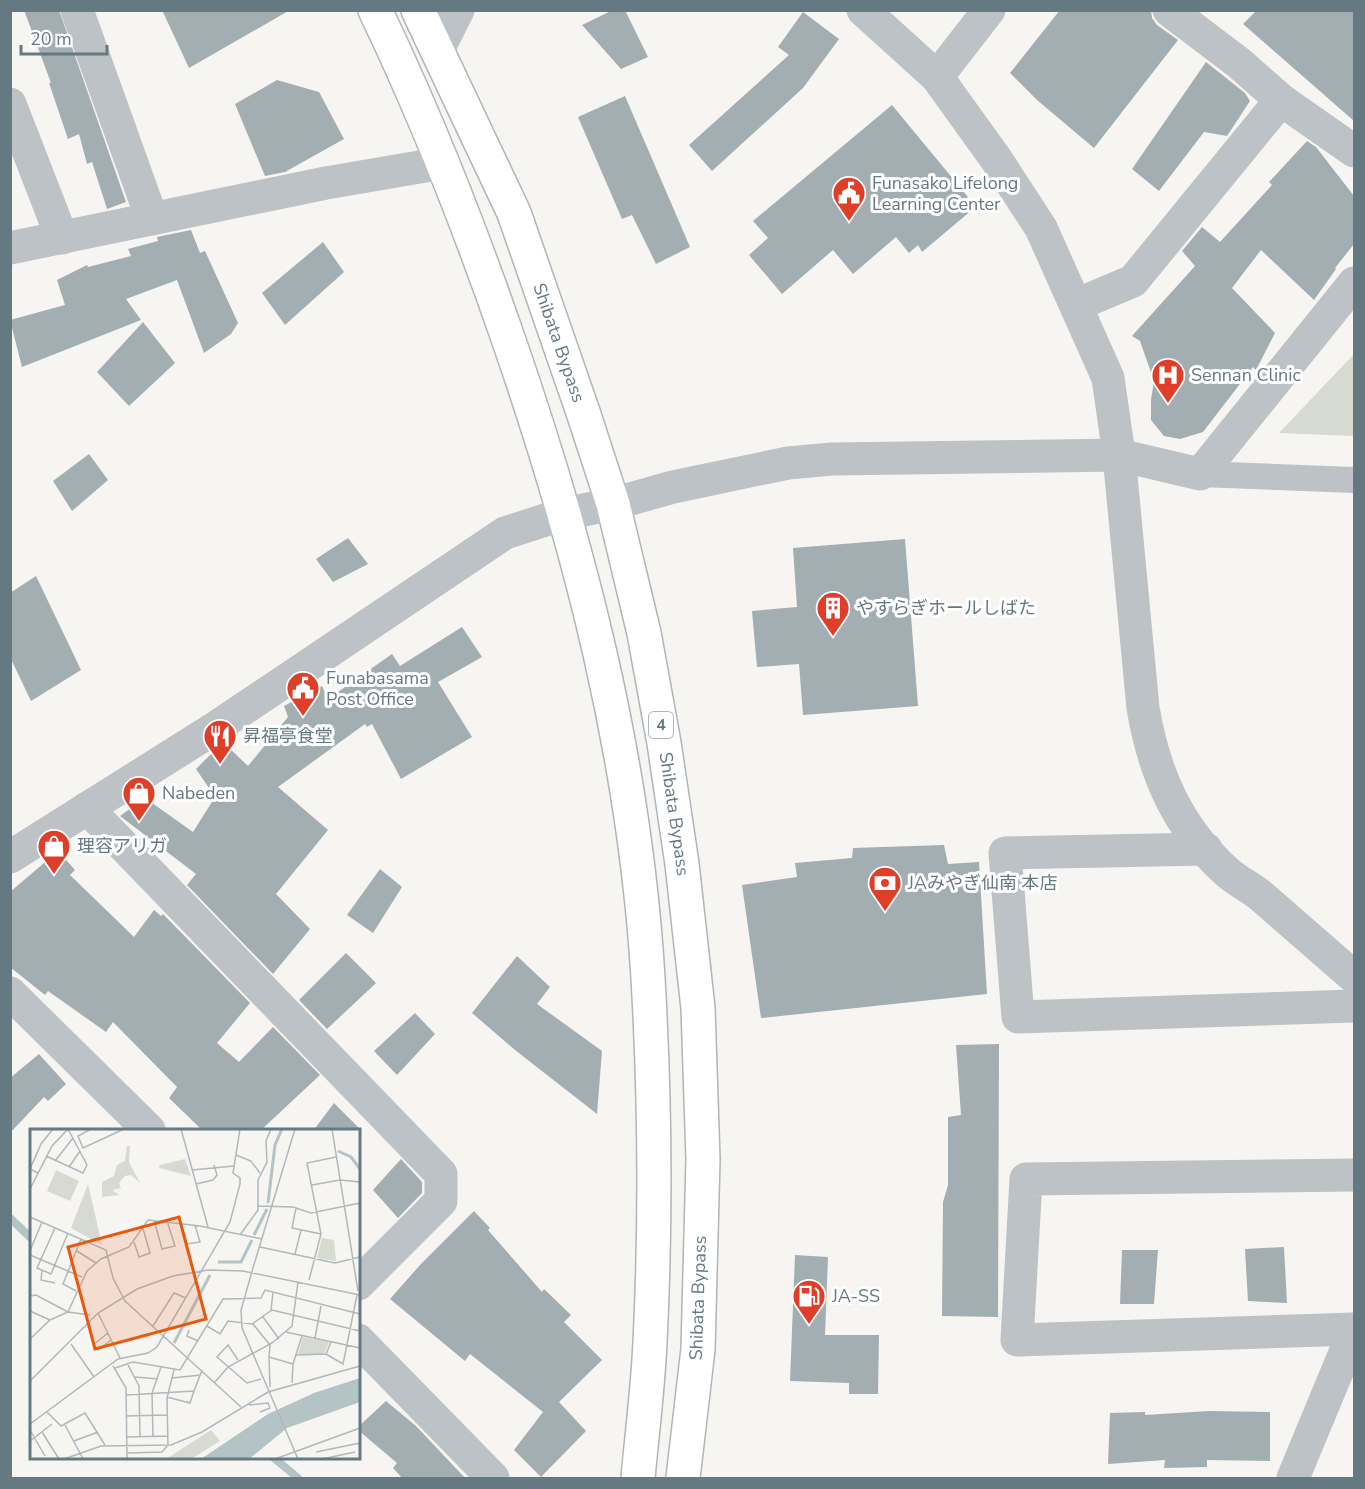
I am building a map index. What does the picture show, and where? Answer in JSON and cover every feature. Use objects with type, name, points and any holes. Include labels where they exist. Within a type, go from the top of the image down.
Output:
[{"type":"highway","points":[[375,10],[401,64],[443,163],[524,383],[564,514],[589,607],[615,726],[640,891],[648,976],[654,1224],[650,1346],[638,1479]]},
{"type":"highway","name":"Shibata Bypass","points":[[418,10],[514,213],[613,504],[644,633],[664,743],[682,864],[698,1008],[703,1159],[698,1349],[683,1479]]},
{"type":"street","points":[[77,10],[153,219]]},
{"type":"street","points":[[438,50],[458,10]]},
{"type":"street","points":[[863,10],[937,77],[996,159],[1041,228],[1108,378],[1119,455],[1143,708],[1149,743],[1158,773],[1177,812],[1228,873],[1255,891],[1354,977]]},
{"type":"street","points":[[937,77],[988,10]]},
{"type":"street","points":[[1168,10],[1239,63],[1281,100],[1354,151]]},
{"type":"street","points":[[1076,305],[1133,281],[1281,100]]},
{"type":"street","points":[[10,104],[62,238]]},
{"type":"street","points":[[10,248],[327,183],[443,163]]},
{"type":"street","points":[[1200,474],[1354,283]]},
{"type":"street","points":[[10,857],[215,729],[505,533],[564,514],[613,504],[673,487],[788,463],[832,459],[1119,455],[1200,474],[1354,480]]},
{"type":"street","points":[[87,808],[441,1174],[441,1201],[360,1282]]},
{"type":"street","points":[[1206,849],[1005,853],[1018,1017],[1354,1006]]},
{"type":"street","points":[[10,993],[147,1129]]},
{"type":"street","points":[[1293,1479],[1354,1330],[1017,1340],[1026,1179],[1354,1175]]},
{"type":"street","points":[[360,1342],[493,1479]]},
{"type":"shaded area","points":[[1354,354],[1354,436],[1279,433]]},
{"type":"building","points":[[24,10],[59,10],[126,202],[107,209],[92,162],[87,164],[79,134],[68,139],[49,83],[51,83]]},
{"type":"building","points":[[162,10],[290,10],[189,68]]},
{"type":"building","points":[[613,10],[625,10],[648,57],[621,69],[582,25]]},
{"type":"building","points":[[1060,10],[1151,10],[1152,18],[1157,25],[1178,40],[1094,148],[1037,100],[1010,73]]},
{"type":"building","points":[[1257,10],[1354,10],[1354,121],[1243,24]]},
{"type":"building","points":[[803,12],[839,39],[803,88],[712,171],[689,145],[789,55],[778,47]]},
{"type":"building","points":[[1206,62],[1245,93],[1250,101],[1227,136],[1204,132],[1159,191],[1132,169]]},
{"type":"building","points":[[277,80],[319,92],[344,139],[285,172],[265,176],[235,104]]},
{"type":"building","points":[[625,96],[690,247],[656,264],[632,215],[622,219],[578,117]]},
{"type":"building","points":[[892,105],[968,197],[964,200],[972,210],[922,252],[918,245],[909,253],[896,237],[853,274],[833,250],[782,294],[749,255],[768,238],[753,221]]},
{"type":"building","points":[[1307,141],[1316,147],[1354,196],[1354,244],[1314,300],[1261,250],[1232,288],[1275,333],[1256,370],[1253,367],[1203,432],[1180,439],[1164,436],[1151,420],[1154,381],[1140,341],[1132,336],[1195,266],[1182,251],[1202,227],[1220,242],[1272,185],[1269,182]]},
{"type":"building","points":[[191,230],[200,253],[205,251],[238,323],[231,334],[204,353],[177,280],[126,299],[141,320],[22,367],[10,320],[65,305],[57,280],[87,265],[88,267],[131,256],[128,249],[158,241],[157,237]]},
{"type":"building","points":[[323,242],[344,272],[285,325],[262,293]]},
{"type":"building","points":[[143,322],[175,363],[129,406],[97,372]]},
{"type":"building","points":[[89,454],[108,480],[72,511],[53,481]]},
{"type":"building","points":[[348,538],[368,564],[333,582],[316,559]]},
{"type":"building","name":"やすらぎホールしばた","points":[[905,539],[918,706],[803,715],[799,664],[757,667],[752,611],[797,607],[793,548]]},
{"type":"building","points":[[36,576],[81,670],[31,701],[10,657],[10,593]]},
{"type":"building","points":[[462,627],[482,657],[438,682],[472,737],[401,779],[372,724],[367,727],[365,724],[278,787],[328,830],[276,894],[310,929],[273,974],[187,885],[196,874],[120,816],[145,798],[193,832],[215,797],[196,769],[215,750],[225,744],[248,766],[288,717],[284,706],[322,686],[328,699],[392,654],[400,666]]},
{"type":"building","points":[[944,845],[948,864],[979,862],[987,994],[761,1018],[742,885],[797,877],[795,863],[852,858],[853,848]]},
{"type":"building","points":[[58,851],[75,870],[70,875],[134,937],[154,910],[161,916],[163,914],[250,1003],[217,1043],[239,1062],[273,1027],[320,1075],[262,1129],[201,1129],[169,1098],[177,1087],[113,1022],[106,1032],[48,991],[45,995],[10,967],[10,892]]},
{"type":"building","points":[[380,869],[402,887],[373,933],[347,915]]},
{"type":"building","points":[[346,953],[376,983],[327,1029],[299,1000]]},
{"type":"building","points":[[517,956],[550,987],[537,1004],[602,1051],[597,1114],[472,1013]]},
{"type":"building","points":[[415,1013],[435,1034],[397,1075],[374,1051]]},
{"type":"building","points":[[999,1044],[998,1317],[942,1316],[943,1202],[948,1185],[948,1117],[961,1115],[956,1045]]},
{"type":"building","points":[[39,1054],[66,1084],[48,1101],[44,1097],[10,1133],[10,1078]]},
{"type":"building","points":[[334,1103],[360,1129],[314,1129]]},
{"type":"building","points":[[401,1159],[422,1182],[422,1193],[398,1218],[373,1190]]},
{"type":"building","points":[[474,1211],[542,1292],[544,1289],[571,1315],[564,1322],[602,1360],[559,1402],[586,1431],[541,1477],[514,1450],[543,1412],[470,1354],[465,1361],[390,1299]]},
{"type":"building","points":[[1284,1247],[1287,1303],[1248,1301],[1245,1249]]},
{"type":"building","points":[[1122,1250],[1158,1250],[1154,1304],[1120,1304]]},
{"type":"building","points":[[795,1255],[828,1257],[825,1335],[879,1335],[878,1394],[849,1394],[849,1383],[790,1381]]},
{"type":"building","points":[[386,1401],[416,1426],[466,1479],[403,1479],[393,1468],[397,1463],[360,1432],[360,1425]]},
{"type":"building","points":[[1209,1411],[1270,1412],[1270,1461],[1207,1460],[1207,1467],[1164,1468],[1165,1460],[1108,1464],[1110,1413],[1145,1412],[1145,1415]]},
{"type":"waterway","points":[[10,1218],[30,1237]]},
{"type":"waterway","points":[[275,1459],[298,1478]]},
{"type":"place","name":"Funasako Lifelong Learning Center","points":[[849,222]]},
{"type":"place","name":"Sennan Clinic","points":[[1168,404]]},
{"type":"place","name":"やすらぎホールしばた","points":[[833,637]]},
{"type":"place","name":"Funabasama Post Office","points":[[303,717]]},
{"type":"place","name":"昇福亭食堂","points":[[220,765]]},
{"type":"place","name":"Nabeden","points":[[139,822]]},
{"type":"place","name":"理容アリガ","points":[[54,875]]},
{"type":"place","name":"JAみやぎ仙南 本店","points":[[885,912]]},
{"type":"place","name":"JA-SS","points":[[809,1325]]}]
